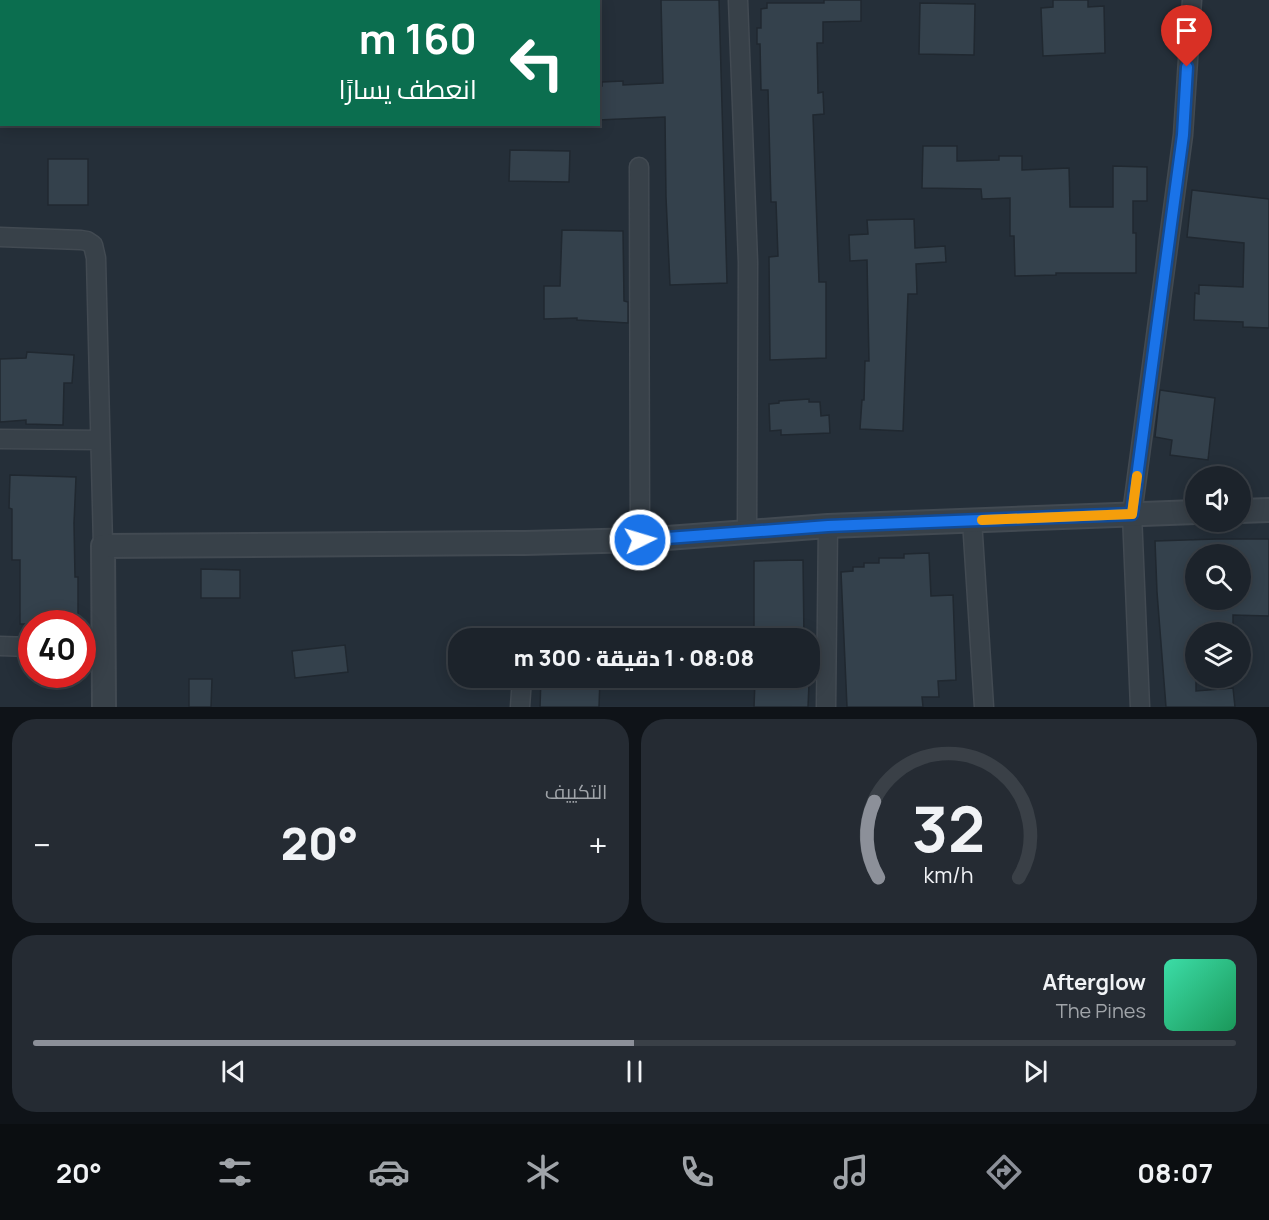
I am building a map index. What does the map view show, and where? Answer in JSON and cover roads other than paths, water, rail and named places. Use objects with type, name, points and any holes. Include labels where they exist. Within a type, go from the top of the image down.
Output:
[{"type":"street","points":[[738,0],[748,262],[747,531]]},
{"type":"street","points":[[1140,707],[1132,514],[1183,135],[1192,0]]},
{"type":"street","points":[[639,167],[640,540]]},
{"type":"street","points":[[0,237],[81,240],[93,245],[96,258],[103,546],[96,617]]},
{"type":"street","points":[[0,439],[100,440]]},
{"type":"street","points":[[1251,511],[1269,510]]},
{"type":"street","points":[[103,546],[640,540],[828,526],[1185,512]]},
{"type":"street","points":[[972,520],[984,707]]},
{"type":"street","points":[[826,707],[828,526]]},
{"type":"street","points":[[0,646],[18,647]]},
{"type":"street","points":[[96,664],[104,707]]},
{"type":"street","points":[[520,707],[521,688]]}]
